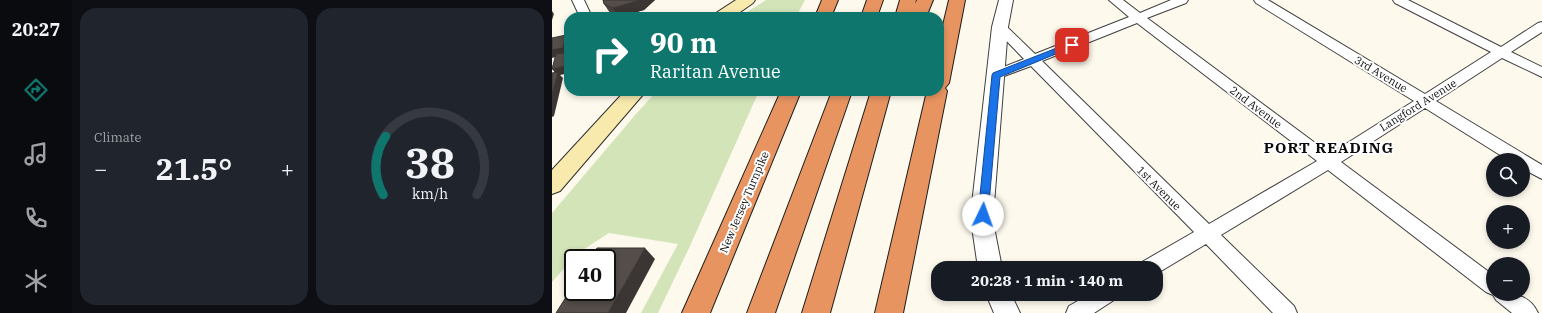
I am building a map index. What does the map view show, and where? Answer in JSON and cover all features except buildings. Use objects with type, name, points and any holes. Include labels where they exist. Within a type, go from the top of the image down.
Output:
[{"type":"highway","points":[[825,12],[830,0]]},
{"type":"highway","points":[[856,12],[860,0]]},
{"type":"highway","points":[[871,12],[875,0]]},
{"type":"highway","points":[[904,12],[908,0]]},
{"type":"highway","points":[[920,12],[925,0]]},
{"type":"highway","points":[[944,60],[957,0]]},
{"type":"highway","name":"New Jersey Turnpike","points":[[696,313],[789,96]]},
{"type":"highway","points":[[760,313],[828,96]]},
{"type":"highway","points":[[760,313],[840,96]]},
{"type":"highway","points":[[816,313],[880,96]]},
{"type":"highway","points":[[867,139],[886,96]]},
{"type":"highway","points":[[889,313],[936,96]]},
{"type":"main road","points":[[729,12],[747,0]]},
{"type":"main road","points":[[552,186],[632,96]]},
{"type":"street","points":[[578,0],[584,12]]},
{"type":"street","points":[[989,261],[983,227],[983,204],[1000,27],[1006,0]]},
{"type":"street","name":"2nd Avenue","points":[[1116,0],[1486,281]]},
{"type":"street","points":[[996,75],[1182,0]]},
{"type":"street","name":"3rd Avenue","points":[[1260,0],[1510,153]]},
{"type":"street","points":[[1399,0],[1542,74]]},
{"type":"street","name":"Langford Avenue","points":[[1161,261],[1329,162],[1542,26]]},
{"type":"street","name":"1st Avenue","points":[[1000,27],[1032,61],[1287,313]]},
{"type":"street","name":"3rd Avenue","points":[[1530,165],[1542,173]]},
{"type":"street","points":[[1001,301],[1007,313]]},
{"type":"street","points":[[1076,313],[1096,301]]},
{"type":"street","points":[[1512,301],[1528,313]]},
{"type":"green space","points":[[766,0],[805,0],[799,12],[747,12]]},
{"type":"green space","points":[[652,96],[757,96],[690,246],[658,313],[641,313],[678,244],[609,233],[584,249],[564,249],[564,269],[552,282],[552,213]]},
{"type":"district","name":"PORT READING","points":[[1329,148]]},
{"type":"route","points":[[983,215],[996,75],[1072,45]]}]
